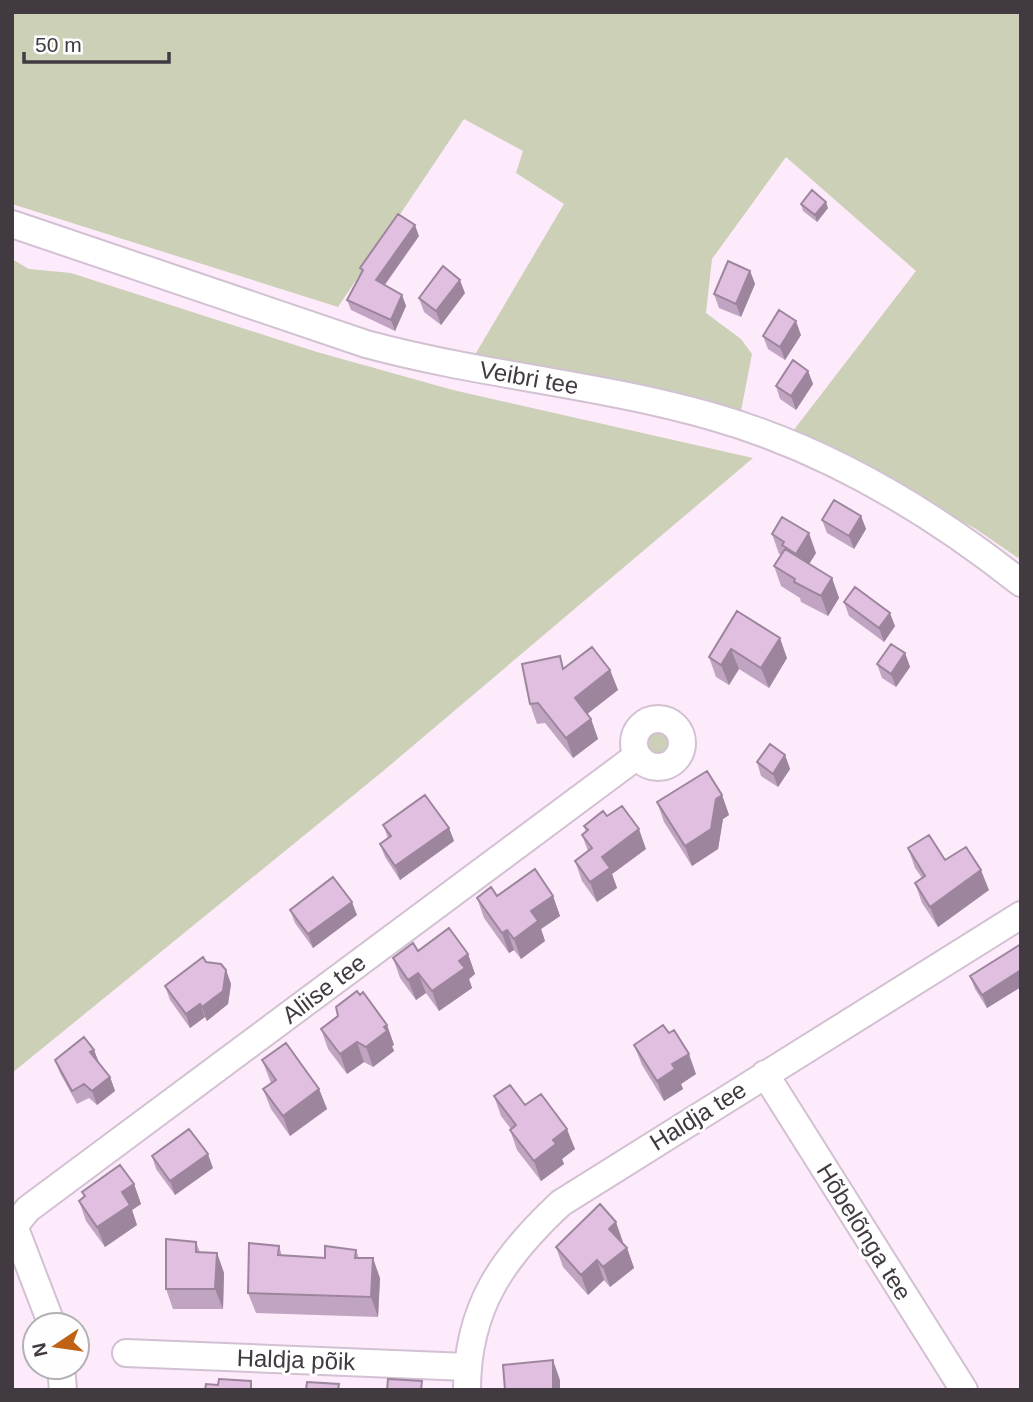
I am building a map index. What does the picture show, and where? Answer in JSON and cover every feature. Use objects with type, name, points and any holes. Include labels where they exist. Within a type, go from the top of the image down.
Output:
[{"type":"street","name":"Veibri tee","points":[[12,224],[366,344],[418,358],[635,398],[714,417],[777,437],[877,486],[979,550],[1021,583]]},
{"type":"street","name":"Aliise tee","points":[[13,1226],[28,1209],[637,756]]},
{"type":"street","name":"Haldja tee","points":[[467,1378],[478,1317],[490,1288],[509,1256],[525,1236],[561,1203],[1021,915]]},
{"type":"street","name":"Hõbelõnga tee","points":[[765,1074],[964,1390]]},
{"type":"street","points":[[13,1226],[46,1311]]},
{"type":"street","name":"Haldja põik","points":[[126,1353],[467,1378]]},
{"type":"green space","points":[[12,12],[1021,12],[1021,560],[976,529],[793,431],[916,271],[786,157],[712,259],[706,313],[741,339],[752,354],[741,411],[473,358],[564,204],[516,173],[523,151],[464,119],[338,307],[12,204]]},
{"type":"green space","points":[[12,259],[29,269],[71,273],[317,352],[453,390],[753,458],[382,772],[12,1073]]},
{"type":"green space","points":[[658,724],[671,730],[677,743],[671,756],[658,762],[645,756],[639,743],[645,730]]},
{"type":"building","points":[[812,190],[826,202],[815,215],[801,204]]},
{"type":"building","points":[[398,214],[415,225],[376,280],[402,295],[391,320],[347,300],[363,270],[360,268]]},
{"type":"building","points":[[728,261],[750,271],[736,304],[714,294]]},
{"type":"building","points":[[443,266],[460,280],[436,311],[419,298]]},
{"type":"building","points":[[779,310],[796,321],[780,347],[763,336]]},
{"type":"building","points":[[793,360],[808,371],[791,396],[776,386]]},
{"type":"building","points":[[834,500],[861,516],[849,536],[822,520]]},
{"type":"building","points":[[782,517],[809,533],[796,554],[772,534]]},
{"type":"building","points":[[785,549],[832,578],[821,596],[794,582],[795,579],[774,566]]},
{"type":"building","points":[[855,587],[890,613],[879,628],[844,602]]},
{"type":"building","points":[[737,611],[780,638],[761,668],[731,649],[721,665],[709,657]]},
{"type":"building","points":[[891,644],[905,653],[891,674],[877,664]]},
{"type":"building","points":[[592,647],[610,670],[575,698],[591,719],[566,738],[538,703],[530,704],[522,664],[560,656],[563,669]]},
{"type":"building","points":[[770,744],[785,755],[773,774],[757,762]]},
{"type":"building","points":[[707,771],[722,795],[716,799],[711,829],[685,846],[657,802]]},
{"type":"building","points":[[425,795],[449,828],[395,866],[380,844],[391,836],[383,825]]},
{"type":"building","points":[[622,806],[639,829],[602,857],[610,868],[590,882],[575,861],[592,848],[582,835],[588,830],[584,826],[603,811],[607,816]]},
{"type":"building","points":[[929,835],[945,860],[966,847],[981,870],[930,907],[915,883],[925,876],[908,848]]},
{"type":"building","points":[[535,869],[553,896],[531,911],[538,921],[514,939],[507,930],[502,933],[477,898],[491,887],[497,896]]},
{"type":"building","points":[[333,877],[352,902],[308,934],[290,910]]},
{"type":"building","points":[[449,928],[468,954],[459,961],[465,968],[432,991],[418,973],[408,980],[393,958],[413,943],[418,951]]},
{"type":"building","points":[[1021,944],[1021,970],[982,995],[970,976]]},
{"type":"building","points":[[203,957],[206,962],[221,964],[226,970],[223,991],[202,1007],[200,1004],[186,1014],[165,986]]},
{"type":"building","points":[[357,991],[360,995],[363,992],[387,1025],[384,1027],[387,1031],[366,1047],[357,1042],[340,1054],[321,1029],[338,1016],[336,1007]]},
{"type":"building","points":[[663,1025],[669,1033],[674,1030],[689,1054],[672,1064],[675,1069],[657,1081],[634,1045]]},
{"type":"building","points":[[84,1037],[94,1050],[90,1052],[110,1077],[92,1091],[84,1084],[72,1091],[55,1060]]},
{"type":"building","points":[[286,1043],[319,1089],[283,1116],[263,1089],[276,1080],[262,1060]]},
{"type":"building","points":[[510,1085],[525,1105],[541,1094],[567,1129],[553,1140],[556,1144],[534,1161],[510,1130],[516,1125],[494,1096]]},
{"type":"building","points":[[189,1129],[208,1154],[170,1181],[152,1156]]},
{"type":"building","points":[[120,1165],[134,1184],[122,1192],[130,1205],[97,1227],[79,1201],[85,1196],[82,1192]]},
{"type":"building","points":[[600,1204],[616,1222],[609,1229],[627,1248],[603,1267],[597,1260],[581,1275],[556,1247]]},
{"type":"building","points":[[166,1239],[196,1242],[196,1252],[217,1253],[215,1289],[166,1289]]},
{"type":"building","points":[[249,1243],[279,1246],[278,1255],[325,1258],[325,1246],[356,1250],[355,1258],[373,1258],[371,1297],[248,1293]]},
{"type":"building","points":[[553,1360],[553,1390],[505,1390],[503,1365]]},
{"type":"building","points":[[219,1379],[251,1381],[251,1390],[205,1390],[206,1384],[218,1385]]},
{"type":"building","points":[[388,1379],[422,1381],[421,1390],[387,1390]]},
{"type":"building","points":[[307,1382],[339,1384],[338,1390],[306,1390]]}]
